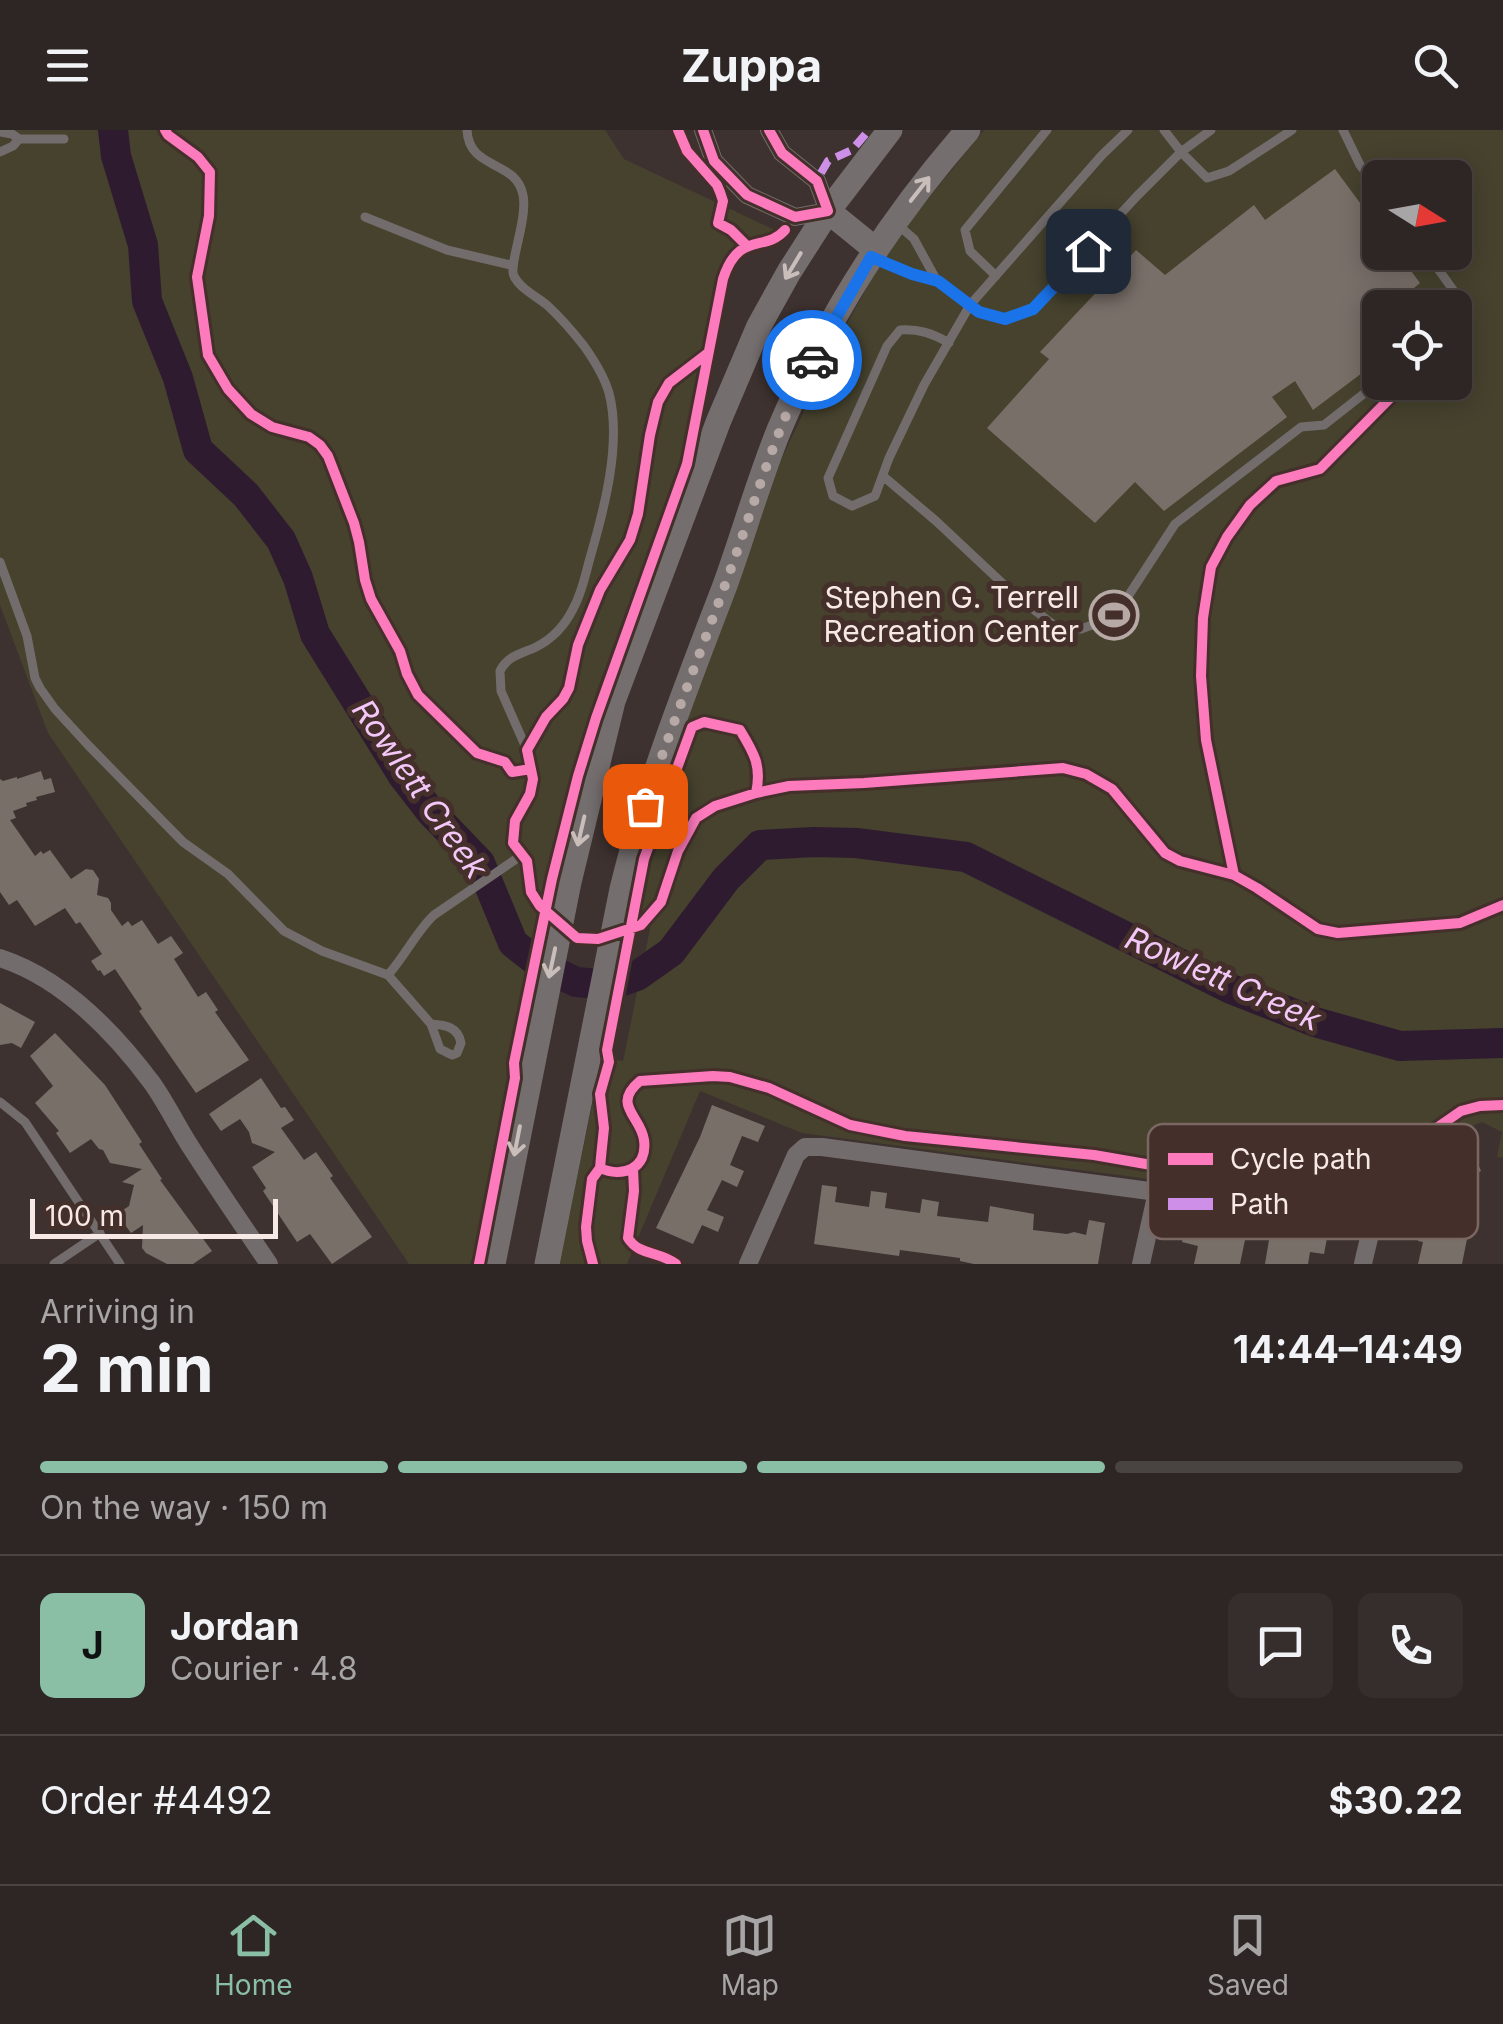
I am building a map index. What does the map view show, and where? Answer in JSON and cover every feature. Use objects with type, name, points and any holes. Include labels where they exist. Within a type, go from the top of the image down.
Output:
[{"type":"main road","points":[[493,1264],[569,882],[613,701],[759,326],[828,211],[890,130]]},
{"type":"main road","points":[[547,1264],[634,838],[762,474],[808,368],[844,301],[895,222],[968,130]]},
{"type":"main road","points":[[828,211],[873,254]]},
{"type":"street","points":[[703,130],[714,161],[747,194],[795,217],[828,211],[817,182],[782,153],[769,130]]},
{"type":"street","points":[[0,958],[58,987],[94,1016],[152,1084],[269,1264]]},
{"type":"street","points":[[748,1264],[792,1162],[802,1148],[1148,1191]]},
{"type":"street","points":[[1141,1264],[1148,1230]]},
{"type":"street","points":[[1363,1264],[1368,1239]]},
{"type":"lane","points":[[467,130],[474,152],[512,176],[523,191],[523,224],[512,265],[517,281],[554,311],[591,357],[605,382],[612,415],[604,505],[578,600],[550,638],[511,657],[500,671],[501,692],[527,750]]},
{"type":"lane","points":[[996,276],[970,251],[965,230],[1048,130]]},
{"type":"lane","points":[[948,342],[917,329],[900,330],[887,346],[828,478],[833,496],[852,506],[875,496],[924,385],[970,306],[1128,130]]},
{"type":"lane","points":[[1164,130],[1206,178],[1230,171],[1292,130]]},
{"type":"lane","points":[[895,222],[914,239],[938,281],[979,312],[1005,319],[1033,309],[1137,196],[1211,130]]},
{"type":"lane","points":[[1344,130],[1362,168]]},
{"type":"lane","points":[[0,132],[19,139],[64,139]]},
{"type":"lane","points":[[0,152],[19,139]]},
{"type":"lane","points":[[365,217],[447,250],[512,265]]},
{"type":"lane","points":[[873,254],[912,274],[938,281]]},
{"type":"lane","points":[[883,476],[1054,626],[1081,629],[1109,619],[1174,524],[1301,427],[1324,425],[1362,395]]},
{"type":"lane","points":[[0,562],[28,636],[35,678],[54,709],[183,842],[228,874],[284,931],[388,976],[431,1024]]},
{"type":"lane","points":[[388,976],[424,924],[522,855]]},
{"type":"lane","points":[[0,1102],[25,1122],[120,1264]]},
{"type":"lane","points":[[54,1264],[100,1234]]},
{"type":"shaded area","points":[[0,130],[605,130],[624,159],[779,232],[730,252],[717,279],[679,467],[597,691],[546,877],[470,1264],[409,1264],[48,733],[0,605]]},
{"type":"shaded area","name":"Stephen G. Terrell Recreation Center","points":[[984,130],[1503,130],[1503,1158],[1497,1157],[1502,1132],[1482,1122],[1148,1124],[1148,1179],[802,1133],[700,1091],[627,1264],[559,1264],[602,1058],[623,1061],[652,919],[637,907],[669,767],[780,462],[839,338],[890,246]]},
{"type":"building","points":[[1335,169],[1362,206],[1362,270],[1410,270],[1420,283],[1412,290],[1362,290],[1362,373],[1313,410],[1295,381],[1272,397],[1287,417],[1164,511],[1135,482],[1095,523],[987,428],[1049,359],[1040,352],[1136,250],[1165,275],[1254,205],[1265,220]]},
{"type":"building","points":[[41,771],[44,780],[51,778],[55,792],[36,797],[37,800],[13,811],[16,818],[10,820],[35,856],[50,850],[71,879],[86,869],[93,870],[99,879],[97,895],[108,898],[122,926],[128,921],[132,926],[142,920],[158,944],[171,936],[183,953],[174,959],[198,997],[206,992],[218,1010],[215,1012],[249,1060],[196,1093],[115,969],[104,976],[91,961],[102,954],[80,922],[76,924],[65,908],[35,926],[17,900],[9,905],[0,892],[0,779],[17,779]]},
{"type":"building","points":[[0,1003],[35,1022],[21,1048],[12,1043],[0,1045]]},
{"type":"building","points":[[55,1033],[105,1085],[142,1142],[139,1144],[160,1180],[212,1251],[193,1264],[167,1264],[146,1253],[142,1248],[143,1225],[131,1233],[117,1214],[129,1206],[134,1185],[122,1182],[142,1169],[110,1163],[91,1139],[70,1153],[56,1133],[59,1131],[35,1103],[53,1086],[30,1056]]},
{"type":"building","points":[[261,1078],[294,1120],[281,1128],[304,1160],[316,1152],[372,1237],[332,1264],[310,1234],[297,1242],[263,1191],[266,1188],[252,1167],[275,1152],[252,1143],[240,1119],[221,1131],[209,1114]]},
{"type":"building","points":[[712,1105],[765,1126],[758,1142],[742,1136],[730,1165],[744,1171],[737,1187],[722,1180],[707,1210],[724,1217],[718,1232],[702,1225],[693,1244],[656,1228]]},
{"type":"building","points":[[822,1185],[837,1187],[835,1202],[869,1207],[871,1191],[887,1193],[885,1208],[920,1213],[922,1199],[939,1202],[937,1216],[988,1222],[990,1206],[1034,1214],[1033,1230],[1086,1235],[1089,1220],[1105,1223],[1098,1264],[974,1264],[960,1258],[900,1250],[899,1256],[814,1244]]},
{"type":"building","points":[[1245,1239],[1240,1264],[1194,1264],[1198,1246],[1182,1242]]},
{"type":"building","points":[[1269,1239],[1327,1239],[1324,1254],[1310,1252],[1308,1264],[1265,1264]]},
{"type":"building","points":[[1467,1239],[1462,1264],[1418,1264],[1423,1242],[1418,1241]]},
{"type":"waterway","name":"Rowlett Creek","points":[[113,130],[116,156],[143,245],[147,301],[178,378],[198,450],[246,495],[281,540],[298,578],[315,634],[403,776],[480,863],[513,943],[541,965],[576,982],[612,985],[637,976],[671,952],[726,879],[760,845],[856,843],[966,857],[1231,989],[1315,1022],[1400,1046],[1503,1043]]},
{"type":"marked path","points":[[821,173],[828,161],[852,150],[869,130]]},
{"type":"cycle path","points":[[165,130],[210,172],[209,216],[197,277],[208,355],[228,389],[251,414],[272,427],[309,437],[328,456],[354,523],[371,599],[400,651],[418,695],[477,753],[505,762],[512,772],[531,769]]},
{"type":"cycle path","points":[[678,130],[687,151],[717,185],[723,201],[718,223],[746,245]]},
{"type":"cycle path","points":[[703,130],[714,161],[747,195],[795,217],[828,211],[817,181],[782,153],[769,130]]},
{"type":"cycle path","points":[[479,1264],[515,1078],[514,1063],[552,879],[596,718],[687,464],[723,279],[729,264],[744,248],[777,237],[785,230]]},
{"type":"cycle path","points":[[593,1264],[586,1227],[592,1179],[600,1168],[604,1128],[600,1094],[609,1062],[607,1050],[644,859],[692,727],[704,722],[740,730],[757,767],[756,793],[715,806],[696,818],[678,851],[661,902],[641,925],[598,939],[577,938],[540,906],[531,892],[527,861],[513,843],[515,821],[530,794],[533,779],[527,750],[569,688],[578,645],[600,590],[630,540],[658,402],[669,383],[708,353]]},
{"type":"cycle path","points":[[1234,875],[1206,740],[1201,676],[1203,618],[1211,567],[1250,505],[1276,481],[1320,469],[1388,400]]},
{"type":"cycle path","points":[[756,793],[789,786],[1063,768],[1086,774],[1112,789],[1165,853],[1180,861],[1234,875],[1318,929],[1338,933],[1460,923],[1503,905]]},
{"type":"cycle path","points":[[600,1168],[625,1171],[642,1158],[642,1132],[628,1104],[632,1089],[640,1081],[713,1076],[769,1088],[850,1125],[905,1136],[1094,1155],[1148,1164]]},
{"type":"cycle path","points":[[1442,1124],[1461,1111],[1503,1105]]},
{"type":"cycle path","points":[[633,1169],[628,1238],[638,1248],[676,1264]]},
{"type":"way so far","points":[[645,806],[762,474],[812,360]]},
{"type":"place","name":"Stephen G. Terrell Recreation Center","points":[[1114,615]]},
{"type":"route","points":[[812,360],[871,257],[938,281],[979,312],[1005,319],[1033,309],[1088,251]]}]
